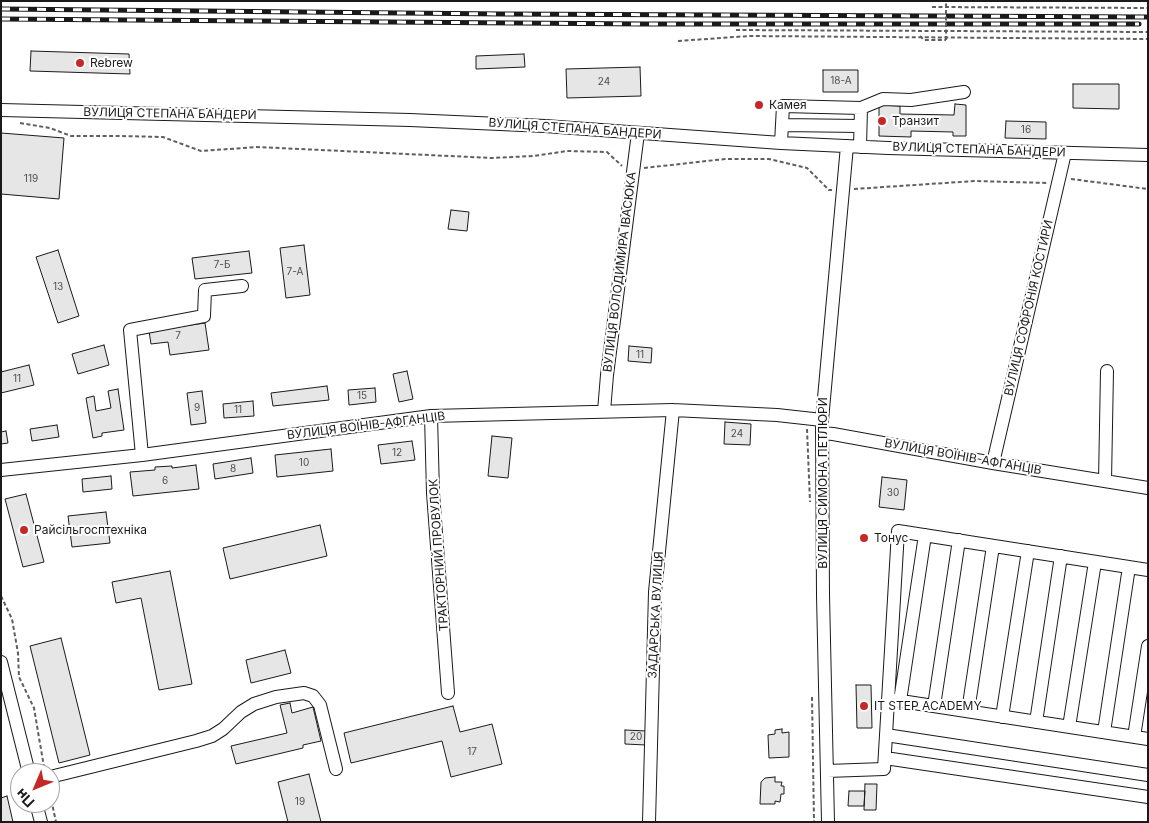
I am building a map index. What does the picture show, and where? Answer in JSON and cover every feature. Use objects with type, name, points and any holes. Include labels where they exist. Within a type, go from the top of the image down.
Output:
[{"type":"street","points":[[781,143],[783,106],[861,108],[882,98],[911,100],[964,92]]},
{"type":"street","name":"ВУЛИЦЯ СИМОНА ПЕТЛЮРИ","points":[[828,822],[823,595],[822,420],[854,146],[860,126],[861,108]]},
{"type":"street","name":"ВУЛИЦЯ СТЕПАНА БАНДЕРИ","points":[[1,110],[373,119],[545,126],[781,143],[1148,155]]},
{"type":"street","points":[[782,125],[860,126]]},
{"type":"street","name":"ВУЛИЦЯ ВОЛОДИМИРА ІВАСЮКА","points":[[604,411],[638,133]]},
{"type":"street","name":"ВУЛИЦЯ СОФРОНІЯ КОСТИРИ","points":[[993,463],[1066,153]]},
{"type":"street","points":[[142,455],[130,330],[204,316],[206,290],[242,286]]},
{"type":"street","points":[[1105,481],[1107,371]]},
{"type":"street","name":"ВУЛИЦЯ ВОЇНІВ-АФГАНЦІВ","points":[[1,470],[142,455],[431,416],[673,410],[766,414],[822,420]]},
{"type":"street","name":"ЗАДАРСЬКА ВУЛИЦЯ","points":[[649,822],[655,592],[673,410]]},
{"type":"street","name":"ТРАКТОРНИЙ ПРОВУЛОК","points":[[431,416],[433,493],[448,694]]},
{"type":"street","name":"ВУЛИЦЯ ВОЇНІВ-АФГАНЦІВ","points":[[822,434],[833,434],[993,463],[1148,488]]},
{"type":"street","points":[[894,700],[898,531],[1148,570]]},
{"type":"street","points":[[827,771],[884,769],[886,735],[925,535]]},
{"type":"street","points":[[934,706],[959,540]]},
{"type":"street","points":[[968,711],[993,546]]},
{"type":"street","points":[[1002,717],[1028,551]]},
{"type":"street","points":[[1036,722],[1061,556]]},
{"type":"street","points":[[1069,727],[1095,562]]},
{"type":"street","points":[[1104,732],[1129,567]]},
{"type":"street","points":[[1134,737],[1148,646]]},
{"type":"street","points":[[1,662],[26,763]]},
{"type":"street","points":[[60,775],[212,736],[223,729],[241,712],[254,704],[276,697],[304,693],[313,696],[320,705],[336,769]]},
{"type":"street","points":[[894,700],[1148,739]]},
{"type":"street","points":[[886,735],[1148,776]]},
{"type":"street","points":[[885,758],[1148,797]]},
{"type":"path","points":[[920,36],[924,40],[946,40],[946,1]]},
{"type":"path","points":[[946,7],[982,8]]},
{"type":"path","points":[[932,8],[1148,8]]},
{"type":"path","points":[[736,30],[1148,32]]},
{"type":"path","points":[[678,41],[749,36],[1148,39]]},
{"type":"path","points":[[15,122],[50,128],[71,136],[163,138],[201,151],[257,148],[492,158],[534,156],[567,151],[607,152],[626,171]]},
{"type":"path","points":[[643,168],[725,159],[769,159],[807,168],[829,190],[838,190]]},
{"type":"path","points":[[1068,179],[1075,178],[1148,188]]},
{"type":"path","points":[[848,189],[975,181],[1052,182]]},
{"type":"path","points":[[1,596],[12,620],[18,653],[19,677],[34,708],[43,763]]},
{"type":"building","name":"Rebrew","points":[[31,51],[129,54],[130,74],[30,71]]},
{"type":"building","points":[[524,54],[525,67],[476,69],[476,56]]},
{"type":"building","points":[[640,67],[641,96],[567,98],[566,69]]},
{"type":"building","points":[[823,70],[858,70],[858,92],[823,92]]},
{"type":"building","points":[[1073,84],[1119,84],[1119,109],[1073,108]]},
{"type":"building","points":[[955,104],[966,105],[966,136],[953,136],[953,132],[911,131],[911,137],[879,136],[879,105],[900,106],[900,114],[954,115]]},
{"type":"building","points":[[1006,121],[1046,122],[1046,139],[1005,138]]},
{"type":"building","points":[[1,133],[64,138],[59,199],[1,194]]},
{"type":"building","points":[[451,210],[469,212],[467,231],[448,229]]},
{"type":"building","points":[[304,245],[310,295],[286,298],[280,248]]},
{"type":"building","points":[[58,250],[79,316],[58,323],[36,257]]},
{"type":"building","points":[[249,251],[252,273],[195,279],[192,258]]},
{"type":"building","points":[[205,323],[209,350],[170,355],[168,342],[151,344],[149,331]]},
{"type":"building","points":[[104,345],[109,365],[78,374],[72,354]]},
{"type":"building","points":[[629,346],[652,348],[651,363],[628,361]]},
{"type":"building","points":[[29,365],[34,385],[1,393],[1,372]]},
{"type":"building","points":[[407,371],[413,399],[399,402],[393,374]]},
{"type":"building","points":[[327,386],[329,400],[273,406],[271,393]]},
{"type":"building","points":[[375,388],[376,402],[349,405],[348,390]]},
{"type":"building","points":[[118,389],[124,430],[102,433],[102,436],[93,438],[86,398],[94,396],[96,411],[111,408],[108,391]]},
{"type":"building","points":[[202,391],[206,423],[191,425],[187,393]]},
{"type":"building","points":[[253,401],[254,416],[224,418],[223,404]]},
{"type":"building","points":[[725,422],[751,424],[750,445],[724,444]]},
{"type":"building","points":[[57,425],[59,437],[32,441],[30,429]]},
{"type":"building","points":[[6,431],[8,443],[1,444],[1,432]]},
{"type":"building","points":[[492,436],[512,438],[508,478],[488,476]]},
{"type":"building","points":[[412,441],[415,460],[381,464],[378,445]]},
{"type":"building","points":[[331,449],[333,471],[277,477],[275,455]]},
{"type":"building","points":[[251,458],[253,473],[215,479],[213,464]]},
{"type":"building","points":[[196,465],[199,489],[133,496],[130,472],[155,470],[155,467],[172,466],[172,468]]},
{"type":"building","points":[[111,476],[112,489],[83,492],[82,479]]},
{"type":"building","points":[[882,477],[907,480],[904,510],[879,507]]},
{"type":"building","name":"Райсільгосптехніка","points":[[26,494],[44,562],[23,567],[5,499]]},
{"type":"building","points":[[106,512],[110,543],[72,547],[68,516]]},
{"type":"building","points":[[320,525],[327,556],[230,579],[223,548]]},
{"type":"building","points":[[170,571],[192,684],[159,690],[141,598],[116,603],[112,582]]},
{"type":"building","points":[[61,638],[90,755],[59,763],[30,646]]},
{"type":"building","points":[[285,650],[291,673],[251,683],[246,660]]},
{"type":"building","points":[[856,685],[871,685],[872,728],[857,728]]},
{"type":"building","points":[[290,703],[292,713],[313,707],[321,741],[303,745],[303,748],[236,764],[231,746],[287,733],[280,705]]},
{"type":"building","points":[[453,706],[460,732],[492,724],[502,764],[451,777],[442,741],[351,763],[344,733]]},
{"type":"building","points":[[782,729],[782,733],[789,732],[789,757],[769,758],[768,735],[775,734],[775,730]]},
{"type":"building","points":[[625,730],[647,731],[646,745],[625,744]]},
{"type":"building","points":[[309,774],[321,822],[288,822],[278,782]]},
{"type":"building","points":[[775,777],[775,782],[782,782],[781,786],[784,786],[784,794],[781,794],[780,802],[760,804],[761,782],[765,778]]},
{"type":"building","points":[[865,784],[877,784],[876,810],[864,810]]},
{"type":"building","points":[[849,791],[865,791],[864,806],[848,806]]},
{"type":"building","points":[[7,796],[13,822],[1,822],[1,798]]},
{"type":"railway","points":[[1,9],[1148,17]]},
{"type":"railway","points":[[1,19],[645,24],[1139,24]]},
{"type":"place","name":"Rebrew","points":[[80,63]]},
{"type":"place","name":"Камея","points":[[759,105]]},
{"type":"place","name":"Транзит","points":[[882,121]]},
{"type":"place","name":"Райсільгосптехніка","points":[[24,530]]},
{"type":"place","name":"Тонус","points":[[864,538]]},
{"type":"place","name":"IT STEP ACADEMY","points":[[864,706]]}]
